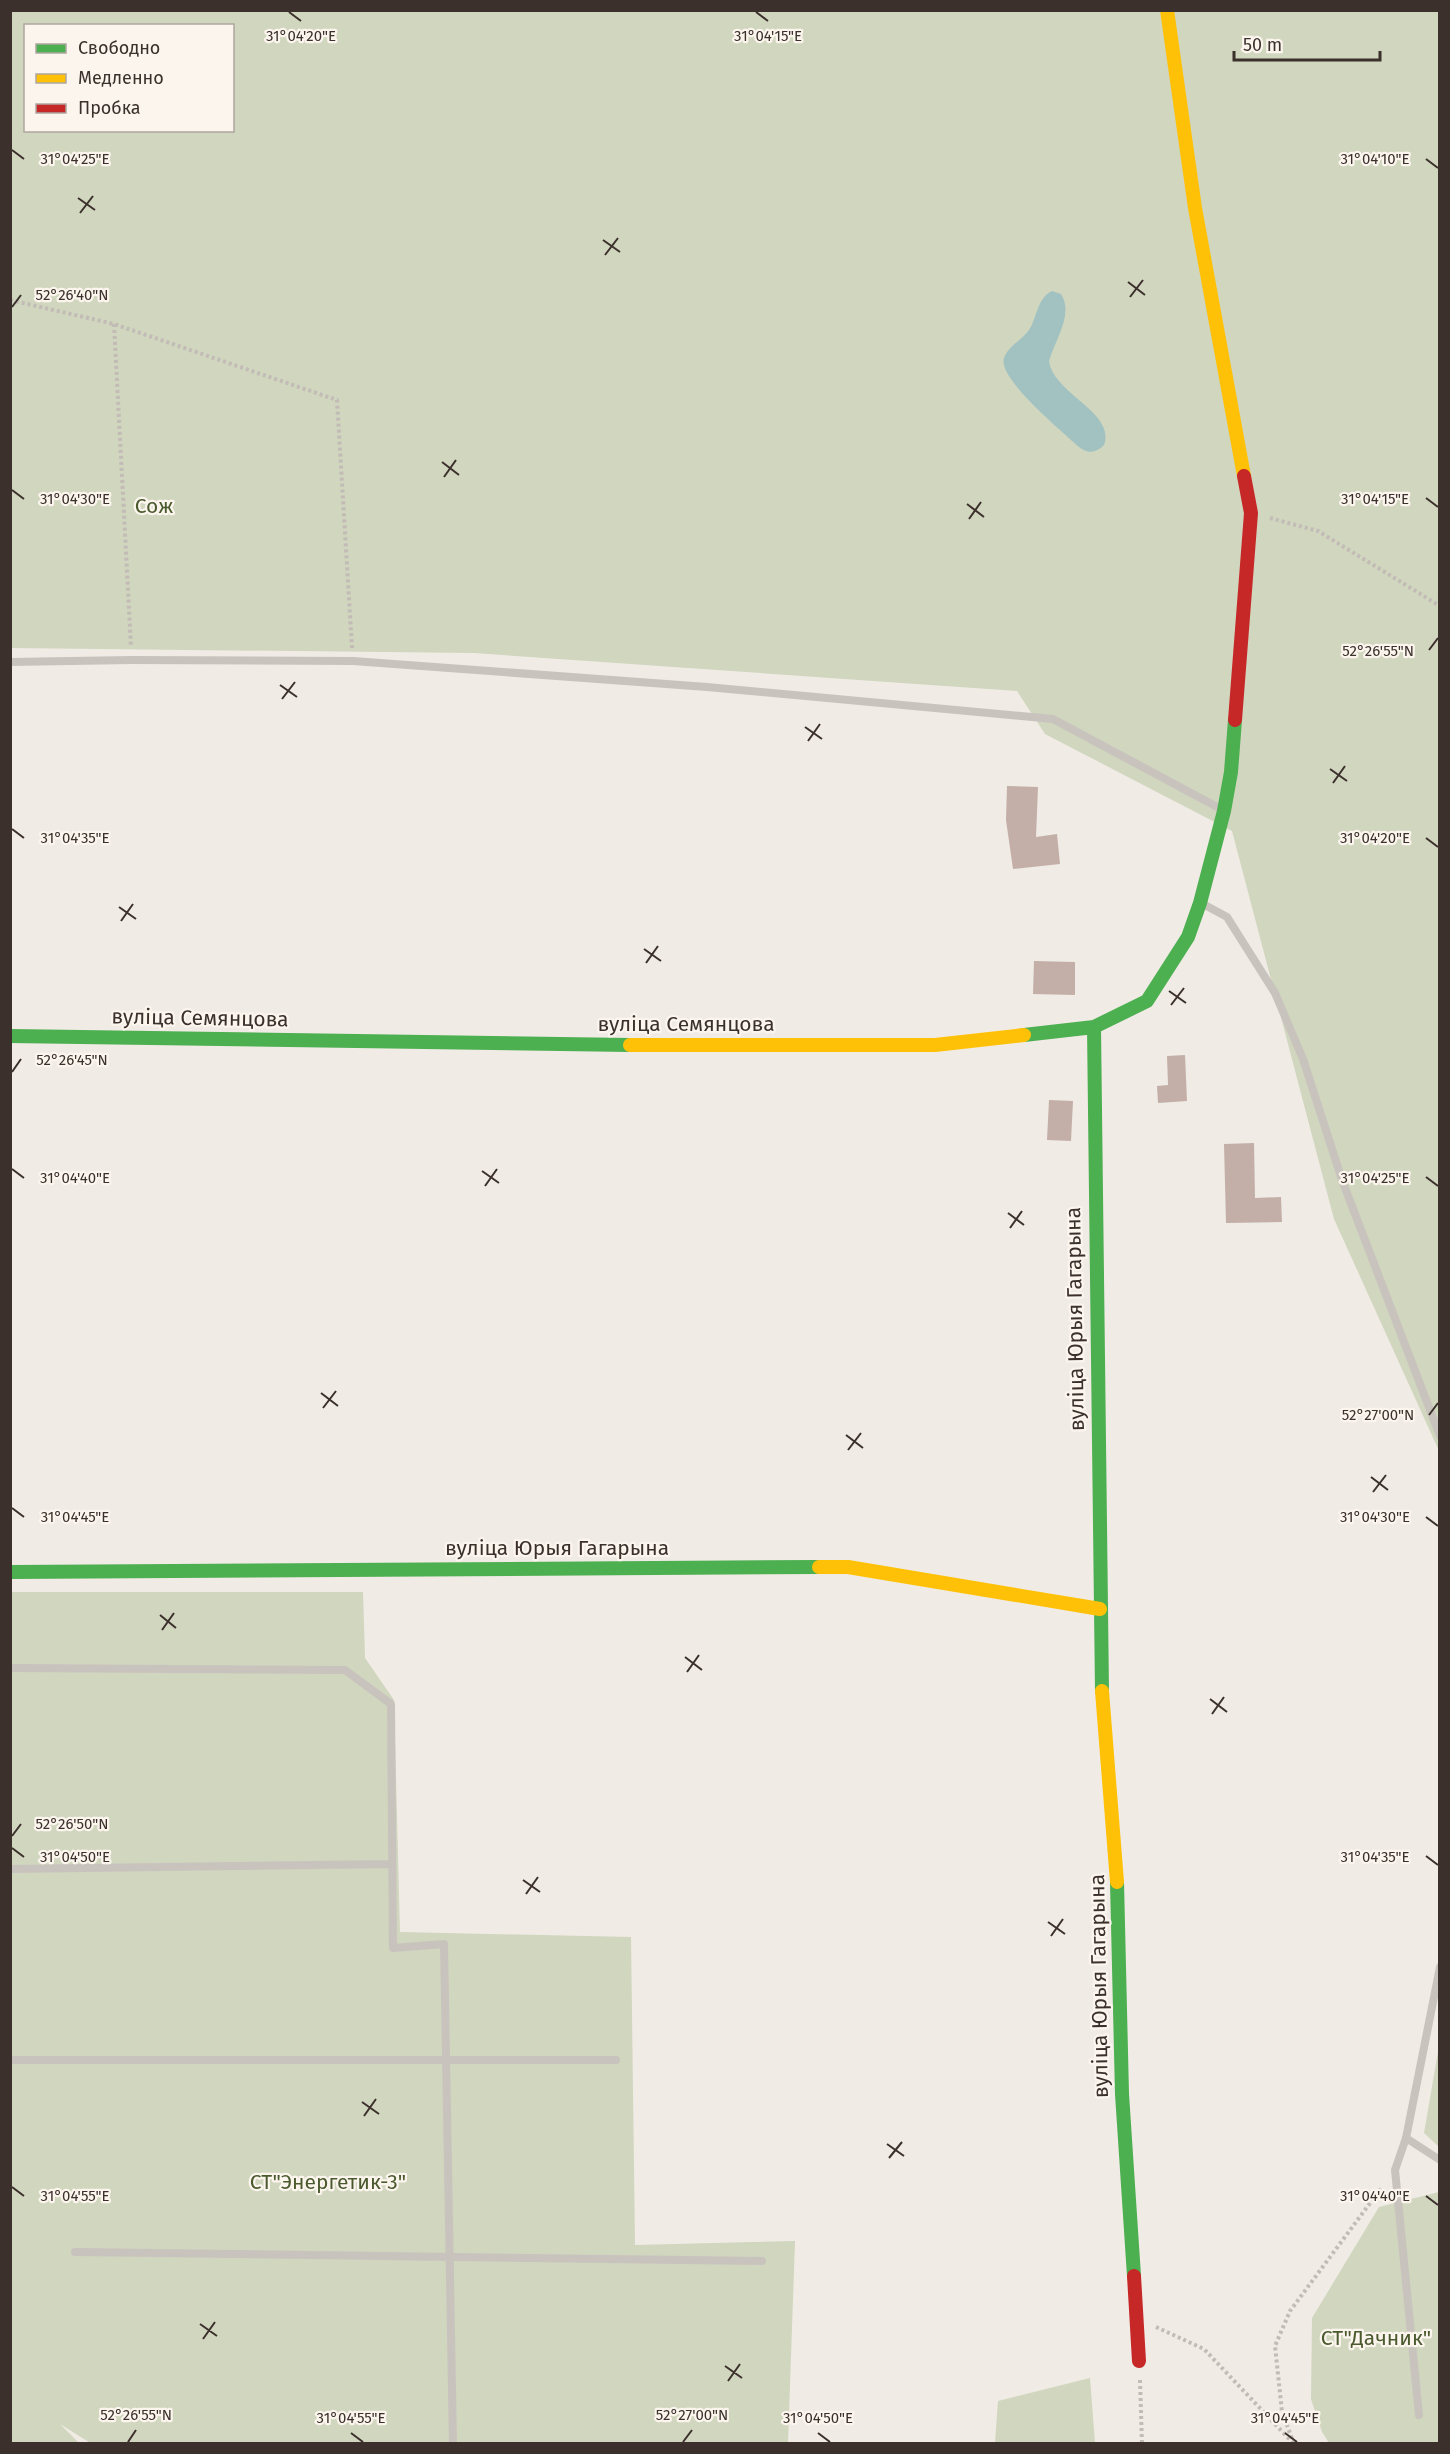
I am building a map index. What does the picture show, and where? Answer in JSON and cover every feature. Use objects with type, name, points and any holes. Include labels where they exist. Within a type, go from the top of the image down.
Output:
[{"type":"street","name":"вуліца Семянцова","points":[[10,1036],[545,1045],[935,1045],[1094,1027],[1147,1001],[1188,938],[1200,903],[1224,811],[1231,772],[1251,513],[1195,208],[1167,10]]},
{"type":"street","name":"вуліца Юрыя Гагарына","points":[[1094,1027],[1101,1678],[1117,1860],[1122,2094],[1139,2361]]},
{"type":"street","name":"вуліца Юрыя Гагарына","points":[[10,1572],[848,1567],[1100,1610]]},
{"type":"lane","points":[[10,663],[131,660],[353,661],[707,687],[1053,718],[1224,811]]},
{"type":"lane","points":[[1200,903],[1227,917],[1275,993],[1303,1059],[1341,1180],[1440,1436]]},
{"type":"lane","points":[[10,1668],[345,1670],[391,1704],[393,1947],[444,1944],[453,2444]]},
{"type":"lane","points":[[10,1869],[392,1864]]},
{"type":"lane","points":[[1419,2415],[1395,2170],[1406,2138],[1440,1967]]},
{"type":"lane","points":[[10,2060],[616,2060]]},
{"type":"lane","points":[[1406,2138],[1440,2160]]},
{"type":"lane","points":[[75,2252],[762,2261]]},
{"type":"path","points":[[10,300],[114,324],[337,400],[353,661]]},
{"type":"path","points":[[114,324],[131,660]]},
{"type":"path","points":[[1251,513],[1318,531],[1440,606]]},
{"type":"path","points":[[1294,2444],[1282,2412],[1275,2346],[1290,2311],[1395,2170]]},
{"type":"path","points":[[1136,2318],[1204,2349],[1294,2444]]},
{"type":"path","points":[[1139,2361],[1142,2444]]},
{"type":"green space","name":"Сож","points":[[11,11],[1439,11],[1439,1451],[1334,1219],[1232,831],[1045,734],[1017,691],[474,653],[11,648]]},
{"type":"green space","name":"СТ\"Энергетик-3\"","points":[[11,1592],[363,1592],[365,1658],[394,1700],[400,1932],[631,1937],[635,2245],[795,2241],[788,2443],[92,2444],[60,2424],[79,2443],[11,2444]]},
{"type":"green space","points":[[1439,2046],[1439,2147],[1424,2133]]},
{"type":"green space","name":"СТ\"Дачник\"","points":[[1439,2192],[1439,2443],[1329,2443],[1322,2432],[1311,2399],[1312,2318],[1379,2207]]},
{"type":"green space","points":[[1090,2378],[1095,2443],[995,2443],[998,2401]]},
{"type":"water","points":[[1052,291],[1061,294],[1065,310],[1062,327],[1049,361],[1053,373],[1061,383],[1101,423],[1105,433],[1104,445],[1095,451],[1089,452],[1079,447],[1046,418],[1020,391],[1005,367],[1006,353],[1029,330],[1040,303]]},
{"type":"building","points":[[1007,786],[1038,787],[1036,837],[1057,834],[1060,864],[1013,869],[1006,820]]},
{"type":"building","points":[[1034,961],[1075,962],[1075,995],[1033,994]]},
{"type":"building","points":[[1185,1055],[1187,1101],[1158,1103],[1157,1086],[1168,1085],[1167,1056]]},
{"type":"building","points":[[1049,1100],[1073,1101],[1071,1141],[1047,1140]]},
{"type":"building","points":[[1254,1143],[1255,1198],[1281,1197],[1282,1222],[1226,1223],[1224,1144]]},
{"type":"traffic: fast","points":[[1024,1035],[1094,1027],[1147,1001],[1188,937],[1200,903],[1224,811],[1231,772],[1235,720]]},
{"type":"traffic: fast","points":[[1094,1027],[1102,1691]]},
{"type":"traffic: fast","points":[[10,1036],[630,1045]]},
{"type":"traffic: fast","points":[[10,1572],[819,1567]]},
{"type":"traffic: fast","points":[[1117,1882],[1122,2094],[1134,2276]]},
{"type":"traffic: slow","points":[[1167,10],[1195,208],[1244,476]]},
{"type":"traffic: slow","points":[[630,1045],[935,1045],[1024,1035]]},
{"type":"traffic: slow","points":[[819,1567],[848,1567],[1100,1609]]},
{"type":"traffic: slow","points":[[1102,1691],[1117,1882]]},
{"type":"traffic: jam","points":[[1235,720],[1251,513],[1244,476]]},
{"type":"traffic: jam","points":[[1134,2276],[1139,2361]]}]
